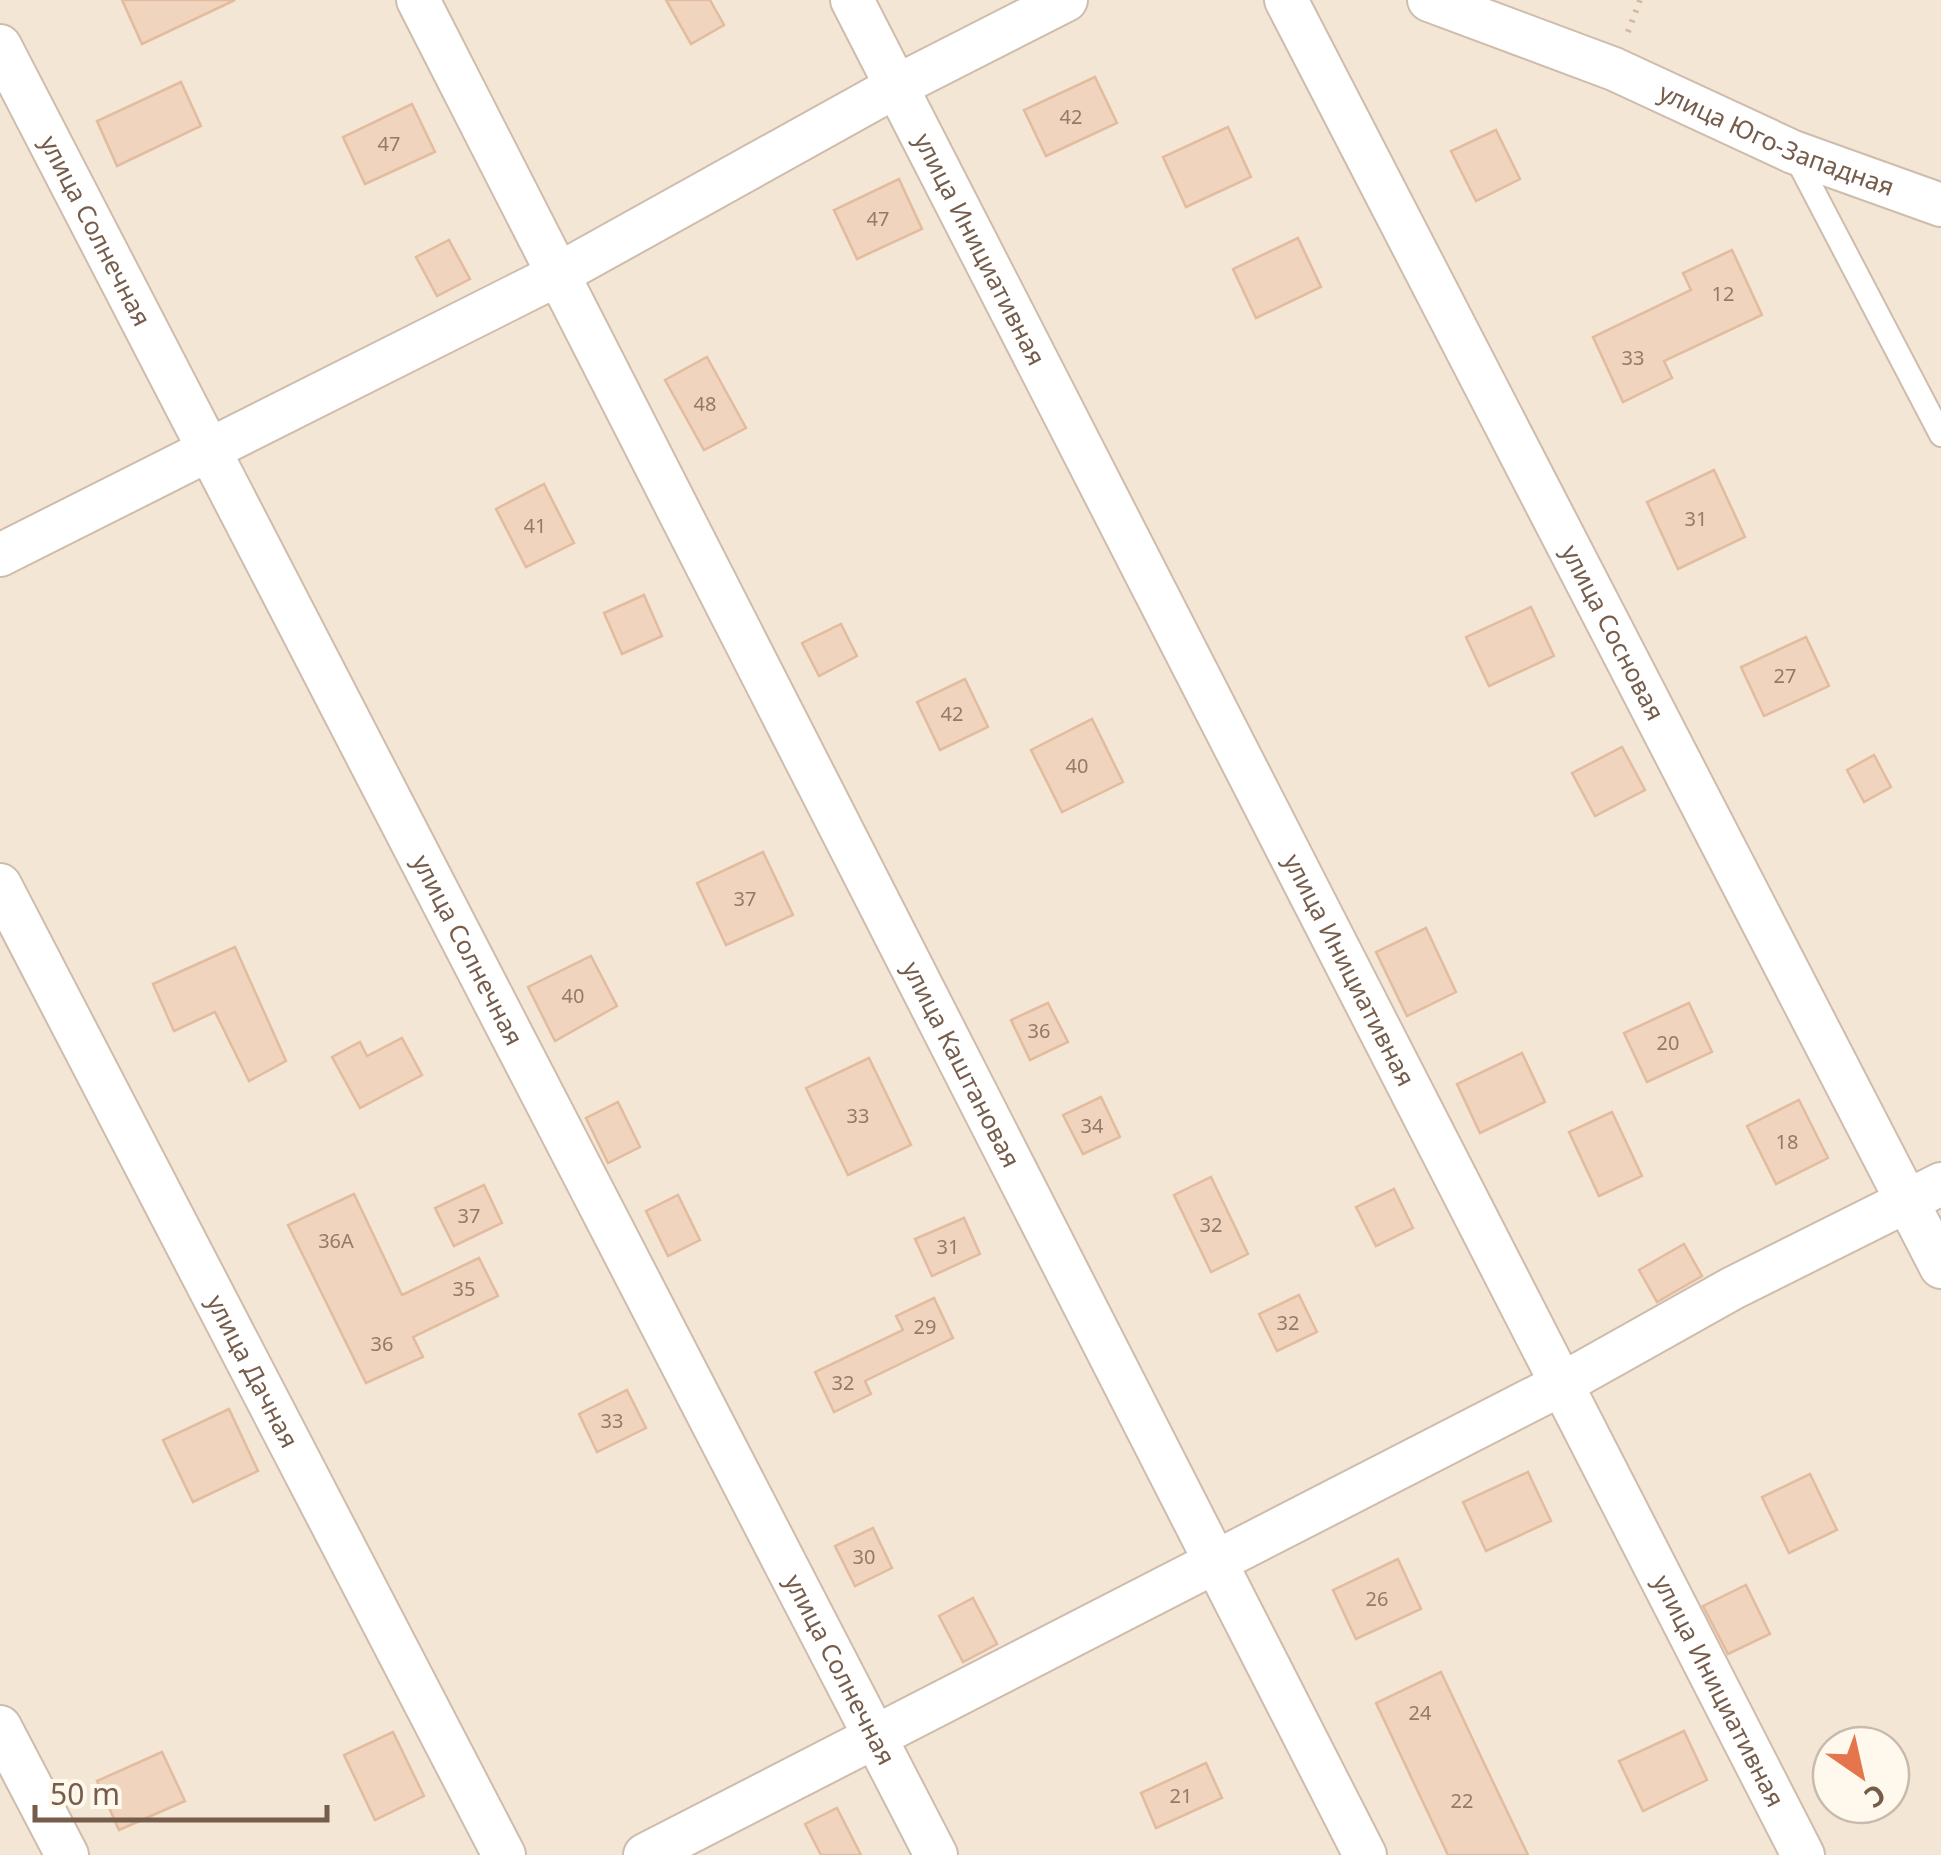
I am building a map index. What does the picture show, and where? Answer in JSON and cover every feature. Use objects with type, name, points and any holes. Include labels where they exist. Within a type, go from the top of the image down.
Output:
[{"type":"street","name":"улица Каштановая","points":[[418,0],[555,276],[1365,1855]]},
{"type":"street","name":"улица Инициативная","points":[[852,0],[1803,1855]]},
{"type":"street","points":[[0,554],[555,276],[897,86],[1066,0]]},
{"type":"street","name":"улица Сосновая","points":[[1286,0],[1925,1192],[1941,1267]]},
{"type":"street","name":"улица Юго-Западная","points":[[1430,0],[1614,69],[1793,152],[1941,205]]},
{"type":"street","name":"улица Солнечная","points":[[0,46],[936,1855]]},
{"type":"street","name":"улица Дачная","points":[[0,885],[504,1855]]},
{"type":"street","points":[[645,1855],[1560,1385],[1733,1288],[1925,1192]]},
{"type":"street","points":[[0,1726],[67,1855]]},
{"type":"lane","points":[[1793,152],[1941,435]]},
{"type":"shaded area","points":[[0,0],[1941,0],[1941,1855],[0,1855]]},
{"type":"building","points":[[122,0],[235,0],[142,44]]},
{"type":"building","points":[[666,0],[710,0],[724,25],[691,44]]},
{"type":"building","points":[[1095,77],[1117,123],[1046,156],[1024,110]]},
{"type":"building","points":[[181,82],[201,126],[117,166],[97,121]]},
{"type":"building","points":[[412,104],[435,152],[365,184],[343,137]]},
{"type":"building","points":[[1228,127],[1251,177],[1186,207],[1163,157]]},
{"type":"building","points":[[1496,130],[1520,179],[1476,201],[1451,151]]},
{"type":"building","points":[[899,179],[922,229],[857,259],[834,210]]},
{"type":"building","points":[[1298,238],[1321,287],[1256,318],[1233,269]]},
{"type":"building","points":[[449,240],[470,279],[437,296],[416,257]]},
{"type":"building","points":[[1732,250],[1762,315],[1664,361],[1672,378],[1623,402],[1593,337],[1691,290],[1683,273]]},
{"type":"building","points":[[707,357],[746,428],[704,450],[665,380]]},
{"type":"building","points":[[1714,470],[1745,537],[1678,569],[1647,502]]},
{"type":"building","points":[[544,484],[574,543],[526,567],[496,509]]},
{"type":"building","points":[[644,595],[662,636],[622,654],[604,613]]},
{"type":"building","points":[[1531,607],[1554,656],[1489,686],[1466,637]]},
{"type":"building","points":[[841,624],[857,656],[819,676],[802,643]]},
{"type":"building","points":[[1806,637],[1829,686],[1764,716],[1741,667]]},
{"type":"building","points":[[965,679],[988,727],[940,750],[917,702]]},
{"type":"building","points":[[1092,719],[1123,782],[1062,812],[1031,750]]},
{"type":"building","points":[[1622,747],[1645,790],[1595,816],[1572,773]]},
{"type":"building","points":[[1874,755],[1891,787],[1864,802],[1847,770]]},
{"type":"building","points":[[763,852],[793,915],[726,945],[697,883]]},
{"type":"building","points":[[1426,928],[1456,992],[1407,1016],[1376,952]]},
{"type":"building","points":[[235,947],[286,1061],[249,1081],[215,1012],[174,1031],[153,984]]},
{"type":"building","points":[[591,956],[617,1006],[555,1041],[528,987]]},
{"type":"building","points":[[1048,1003],[1068,1042],[1030,1060],[1011,1020]]},
{"type":"building","points":[[1689,1003],[1712,1052],[1647,1082],[1624,1033]]},
{"type":"building","points":[[402,1038],[422,1075],[360,1108],[332,1057],[360,1042],[367,1056]]},
{"type":"building","points":[[1522,1053],[1545,1102],[1480,1133],[1457,1084]]},
{"type":"building","points":[[869,1058],[911,1145],[848,1175],[806,1088]]},
{"type":"building","points":[[1101,1097],[1120,1137],[1083,1154],[1063,1115]]},
{"type":"building","points":[[1799,1100],[1828,1158],[1776,1184],[1747,1126]]},
{"type":"building","points":[[618,1102],[640,1147],[608,1163],[586,1118]]},
{"type":"building","points":[[1612,1112],[1642,1176],[1599,1196],[1569,1132]]},
{"type":"building","points":[[1211,1177],[1248,1254],[1211,1272],[1174,1195]]},
{"type":"building","points":[[484,1185],[502,1223],[454,1246],[435,1208]]},
{"type":"building","points":[[1394,1189],[1413,1228],[1376,1246],[1356,1207]]},
{"type":"building","points":[[354,1194],[402,1295],[479,1258],[498,1296],[413,1337],[423,1357],[366,1383],[288,1225]]},
{"type":"building","points":[[678,1195],[700,1240],[668,1256],[646,1211]]},
{"type":"building","points":[[964,1218],[980,1254],[932,1276],[915,1239]]},
{"type":"building","points":[[1684,1244],[1702,1276],[1657,1302],[1639,1270]]},
{"type":"building","points":[[1299,1295],[1317,1332],[1277,1351],[1259,1314]]},
{"type":"building","points":[[934,1298],[953,1338],[865,1381],[871,1394],[834,1412],[815,1372],[903,1330],[896,1316]]},
{"type":"building","points":[[627,1390],[646,1428],[597,1452],[579,1414]]},
{"type":"building","points":[[229,1409],[258,1471],[193,1502],[163,1440]]},
{"type":"building","points":[[1528,1472],[1551,1521],[1486,1551],[1463,1502]]},
{"type":"building","points":[[1810,1474],[1837,1530],[1789,1553],[1762,1497]]},
{"type":"building","points":[[873,1528],[892,1568],[855,1586],[835,1546]]},
{"type":"building","points":[[1398,1559],[1421,1609],[1356,1639],[1333,1590]]},
{"type":"building","points":[[1746,1585],[1770,1634],[1728,1654],[1703,1606]]},
{"type":"building","points":[[973,1598],[997,1644],[963,1662],[939,1616]]},
{"type":"building","points":[[1441,1672],[1528,1855],[1448,1855],[1376,1703]]},
{"type":"building","points":[[1684,1731],[1707,1780],[1643,1811],[1619,1761]]},
{"type":"building","points":[[393,1732],[424,1796],[375,1820],[344,1755]]},
{"type":"building","points":[[162,1752],[185,1801],[119,1830],[97,1781]]},
{"type":"building","points":[[1206,1763],[1222,1798],[1156,1828],[1141,1793]]},
{"type":"building","points":[[837,1808],[861,1855],[821,1855],[805,1824]]}]
